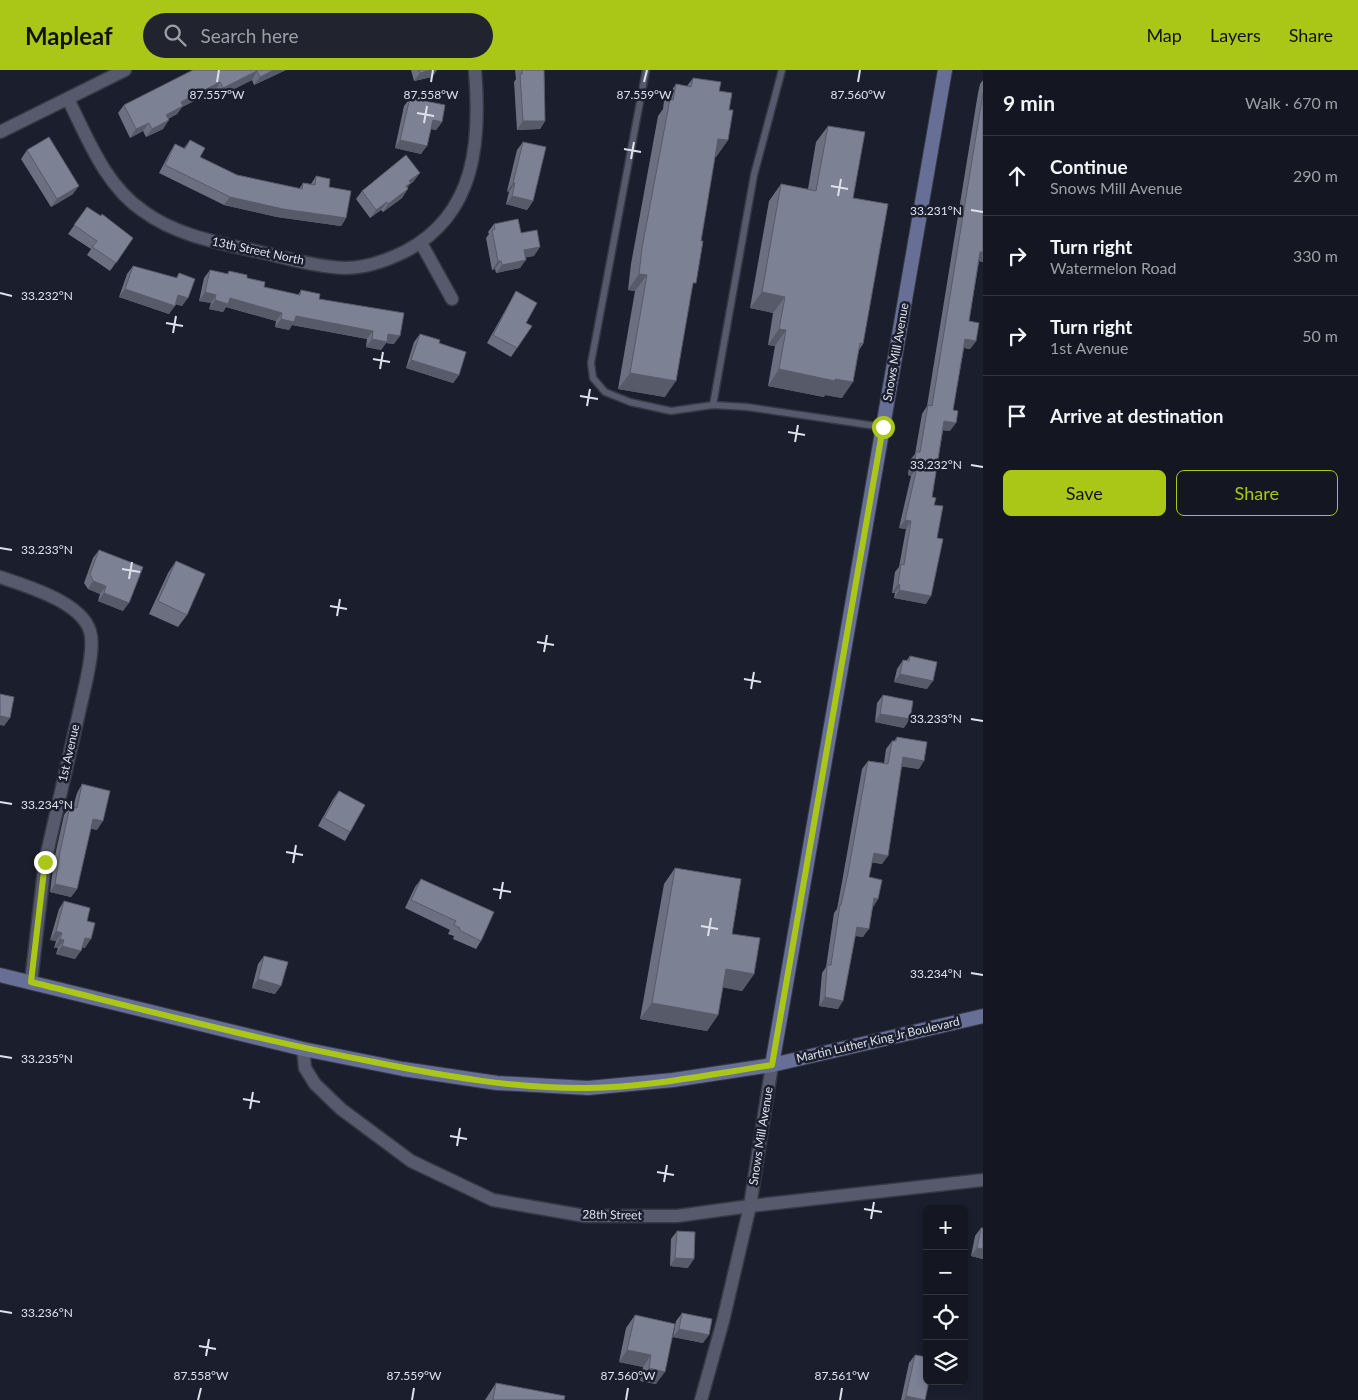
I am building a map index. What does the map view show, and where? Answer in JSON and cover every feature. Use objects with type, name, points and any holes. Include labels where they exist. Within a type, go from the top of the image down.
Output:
[{"type":"main road","name":"Snows Mill Avenue","points":[[772,1065],[945,70]]},
{"type":"main road","name":"Martin Luther King Jr Boulevard","points":[[0,975],[303,1049],[403,1069],[497,1083],[588,1088],[674,1080],[772,1065],[983,1016]]},
{"type":"street","points":[[0,132],[125,70]]},
{"type":"street","name":"13th Street North","points":[[68,99],[95,154],[123,194],[143,211],[192,236],[282,258],[344,268],[368,266],[388,261],[421,243],[441,226],[458,204],[471,171],[476,129],[475,70]]},
{"type":"street","points":[[421,243],[452,299]]},
{"type":"street","name":"1st Avenue","points":[[0,577],[60,600],[77,612],[91,634],[91,655],[86,682],[45,862],[31,982]]},
{"type":"street","name":"28th Street","points":[[303,1049],[305,1068],[315,1084],[341,1109],[411,1161],[494,1200],[585,1216],[677,1216],[983,1180]]},
{"type":"street","name":"Snows Mill Avenue","points":[[701,1400],[723,1321],[750,1206],[772,1065]]},
{"type":"lane","points":[[646,70],[591,363],[592,378],[605,392],[638,404],[671,411],[713,406],[747,407],[883,427]]},
{"type":"lane","points":[[713,406],[754,175],[782,70]]},
{"type":"building","points":[[193,70],[274,70],[260,77],[257,71],[223,88],[220,82],[181,102],[183,106],[166,115],[169,120],[152,129],[149,123],[136,129],[124,105]]},
{"type":"building","points":[[419,70],[431,70],[420,73]]},
{"type":"building","points":[[522,70],[544,70],[545,121],[523,121],[520,74],[522,74]]},
{"type":"building","points":[[693,78],[721,82],[719,91],[732,93],[729,110],[733,110],[728,140],[718,139],[696,283],[693,283],[676,381],[630,373],[647,275],[639,274],[642,248],[670,99],[673,100],[676,84],[691,87]]},
{"type":"building","points":[[983,93],[983,252],[980,252],[969,321],[979,323],[976,341],[965,339],[953,410],[958,411],[956,423],[944,421],[932,497],[936,498],[934,505],[943,506],[937,538],[943,539],[931,596],[899,590],[900,585],[898,584],[901,564],[904,565],[911,521],[905,520],[917,467],[914,467],[916,452],[920,452],[928,405],[932,406]]},
{"type":"building","points":[[410,98],[445,105],[442,122],[433,120],[427,146],[400,140]]},
{"type":"building","points":[[828,126],[865,132],[853,198],[888,204],[863,344],[860,343],[853,382],[835,379],[835,381],[779,369],[786,330],[779,329],[785,297],[762,292],[781,184],[816,191]]},
{"type":"building","points":[[49,137],[79,186],[57,199],[27,150]]},
{"type":"building","points":[[190,140],[205,148],[200,157],[237,175],[302,189],[303,183],[315,185],[316,176],[330,179],[329,187],[351,191],[346,218],[283,209],[230,197],[165,165],[175,144],[185,149]]},
{"type":"building","points":[[523,142],[546,147],[533,201],[512,196],[515,183],[513,183]]},
{"type":"building","points":[[406,155],[420,173],[409,181],[411,183],[406,186],[408,189],[388,204],[387,202],[376,210],[362,191]]},
{"type":"building","points":[[87,207],[101,216],[102,214],[133,238],[116,263],[92,247],[97,241],[74,225]]},
{"type":"building","points":[[518,219],[521,233],[537,230],[540,247],[524,250],[526,260],[502,265],[501,261],[498,261],[492,230],[495,229],[494,224]]},
{"type":"building","points":[[133,266],[177,278],[179,273],[195,279],[188,298],[178,295],[175,306],[125,289]]},
{"type":"building","points":[[210,270],[228,274],[229,271],[247,275],[247,278],[265,282],[264,287],[300,295],[301,290],[320,294],[319,299],[404,313],[400,336],[388,334],[387,342],[372,339],[373,331],[296,316],[294,322],[281,319],[282,313],[230,298],[228,304],[215,300],[216,295],[205,292]]},
{"type":"building","points":[[516,291],[537,303],[526,323],[532,326],[517,348],[493,335]]},
{"type":"building","points":[[420,334],[440,340],[439,343],[466,352],[459,375],[411,360]]},
{"type":"building","points":[[99,550],[143,567],[129,603],[104,593],[106,586],[93,581],[90,574]]},
{"type":"building","points":[[176,561],[205,574],[187,615],[158,601]]},
{"type":"building","points":[[910,656],[937,662],[933,681],[900,674],[903,660],[909,661]]},
{"type":"building","points":[[0,694],[14,697],[10,718],[0,716]]},
{"type":"building","points":[[883,695],[913,701],[910,719],[880,714]]},
{"type":"building","points":[[897,737],[927,742],[924,761],[903,757],[888,856],[874,853],[869,877],[882,880],[878,899],[874,898],[869,929],[857,927],[843,1001],[825,997],[827,965],[831,965],[840,905],[848,873],[868,761],[888,764],[892,741],[896,741]]},
{"type":"building","points":[[82,784],[110,791],[103,821],[93,819],[77,889],[55,884],[70,806],[77,808]]},
{"type":"building","points":[[339,791],[365,805],[350,832],[324,818]]},
{"type":"building","points":[[675,868],[741,879],[732,934],[760,938],[754,974],[726,969],[718,1015],[652,1003]]},
{"type":"building","points":[[421,879],[494,912],[481,941],[459,930],[460,928],[454,925],[456,921],[411,900]]},
{"type":"building","points":[[64,901],[90,908],[87,921],[95,923],[91,939],[85,938],[81,951],[62,946],[64,940],[60,939],[62,933],[56,931]]},
{"type":"building","points":[[264,956],[288,962],[281,986],[258,979]]},
{"type":"building","points":[[981,1228],[983,1228],[983,1249],[977,1248]]},
{"type":"building","points":[[677,1231],[695,1232],[694,1259],[675,1258]]},
{"type":"building","points":[[682,1313],[712,1319],[709,1335],[679,1329]]},
{"type":"building","points":[[635,1315],[675,1324],[665,1372],[649,1368],[651,1355],[627,1350]]},
{"type":"building","points":[[915,1355],[923,1356],[923,1385],[928,1385],[925,1400],[906,1396]]},
{"type":"building","points":[[496,1383],[565,1396],[564,1400],[493,1400]]},
{"type":"route","points":[[45,862],[31,982],[303,1049],[403,1069],[497,1083],[588,1088],[674,1080],[772,1065],[883,427]]}]
